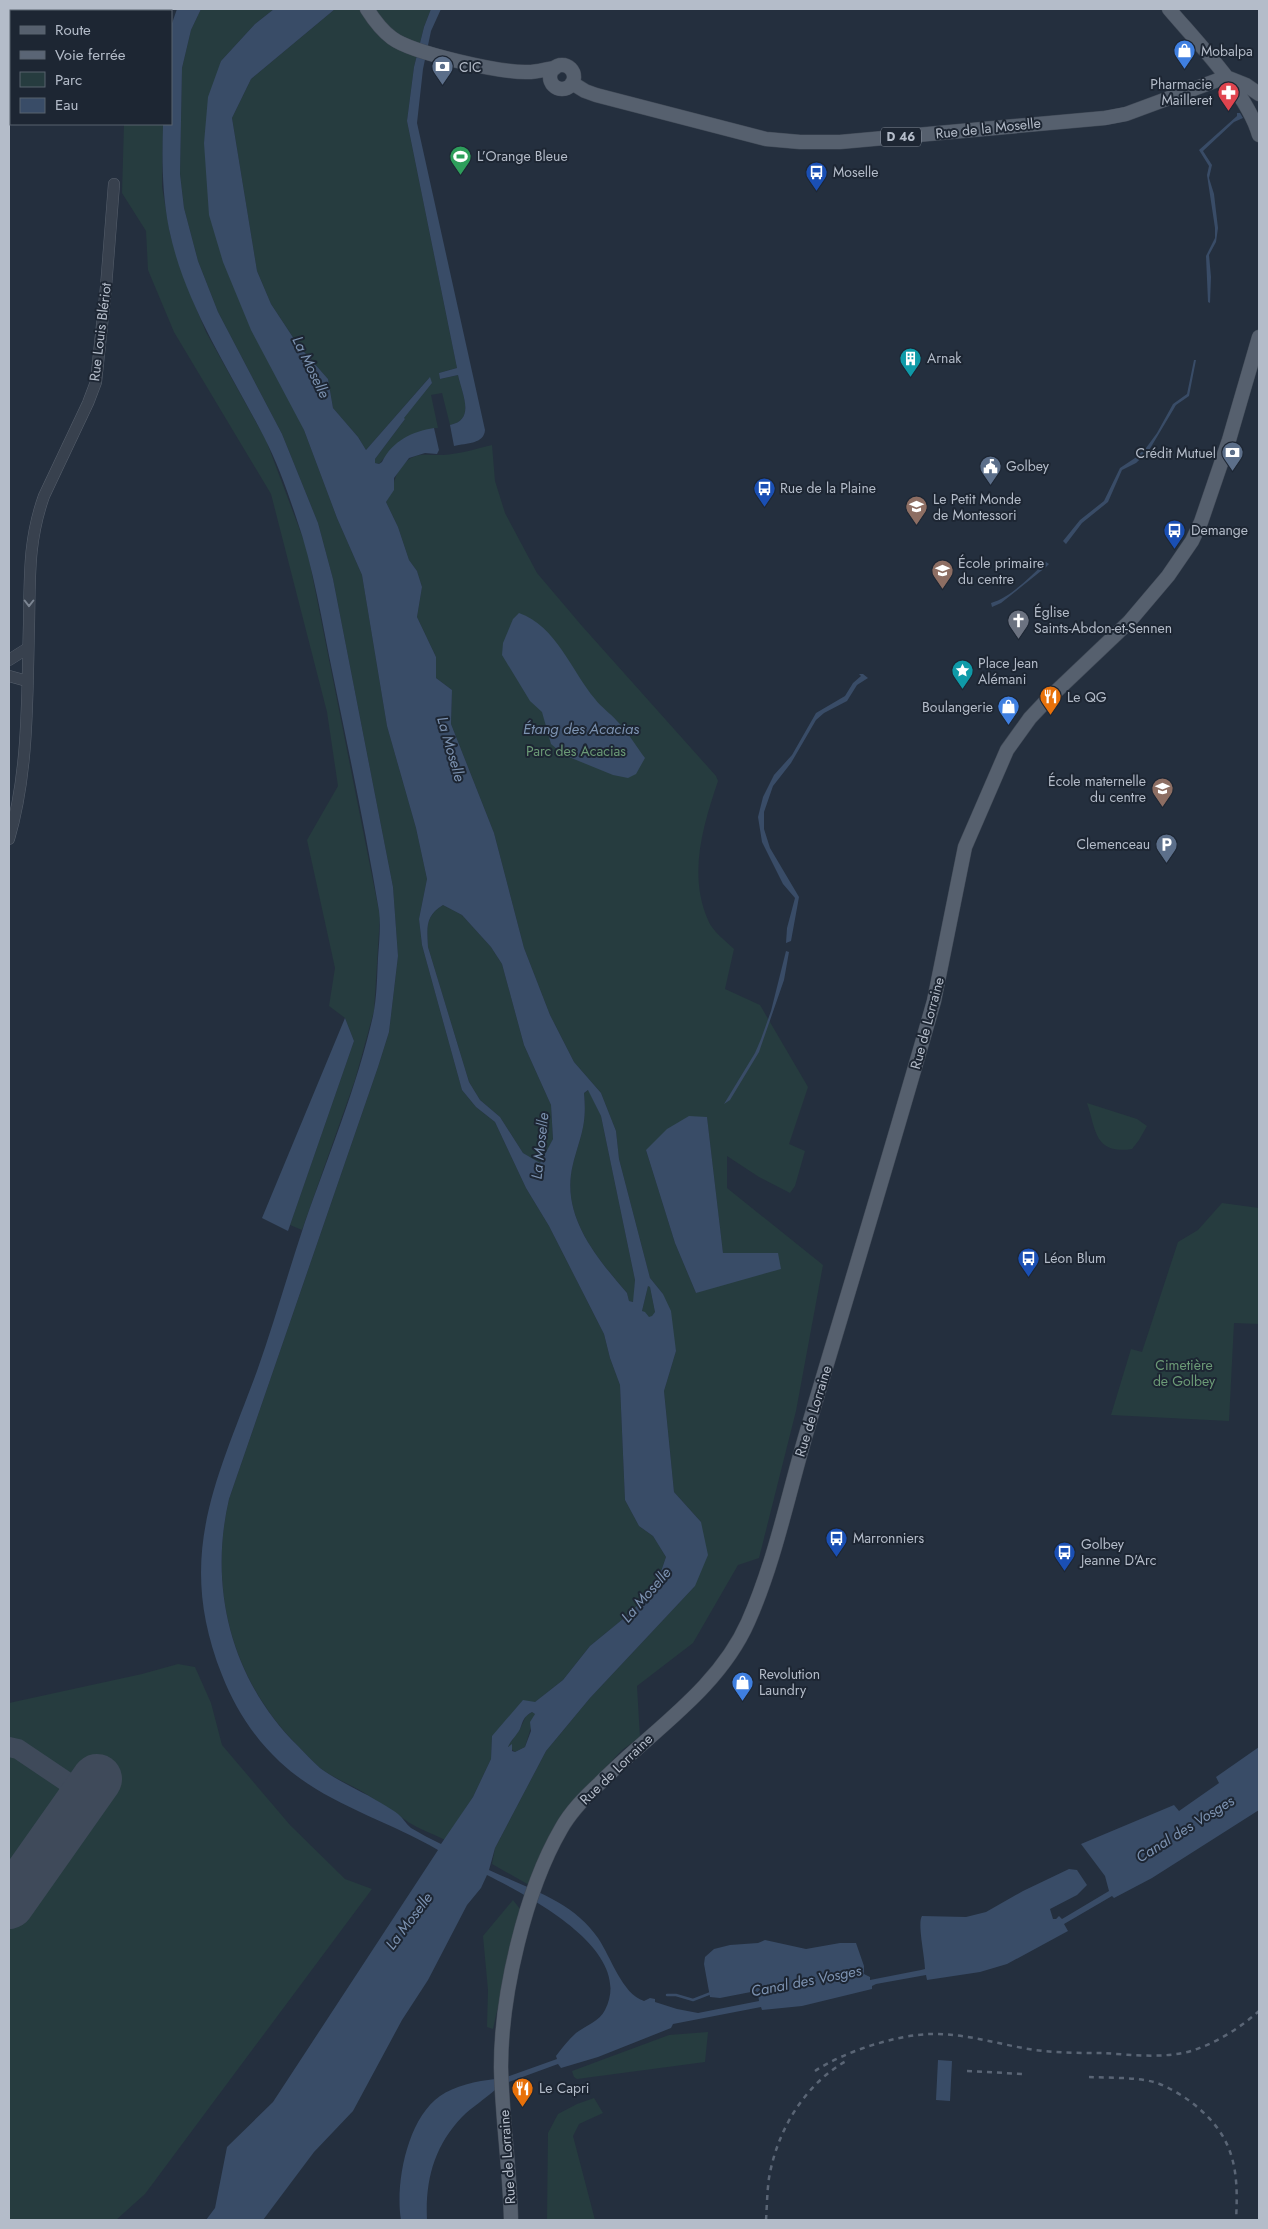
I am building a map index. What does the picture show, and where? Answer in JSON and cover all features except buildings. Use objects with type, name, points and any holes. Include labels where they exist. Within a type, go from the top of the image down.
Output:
[{"type":"main road","name":"Rue de la Moselle","points":[[367,9],[381,28],[392,38],[416,50],[498,71],[552,74],[552,84],[560,89],[572,83],[585,91],[766,139],[821,143],[1105,118],[1126,114],[1226,77]]},
{"type":"main road","points":[[1169,9],[1226,77],[1258,127]]},
{"type":"main road","points":[[1226,77],[1246,85],[1259,94]]},
{"type":"main road","name":"Rue de Lorraine","points":[[512,2220],[502,2073],[505,2012],[527,1914],[550,1849],[573,1812],[603,1779],[688,1702],[712,1677],[730,1654],[746,1625],[765,1579],[804,1440],[934,1001],[965,847],[1007,750],[1030,718],[1129,622],[1168,576],[1192,541],[1202,522],[1229,440],[1259,337]]},
{"type":"street","name":"Rue Louis Blériot","points":[[9,840],[14,824],[21,776],[27,681],[30,558],[44,496],[96,382],[114,184]]},
{"type":"street","points":[[9,661],[28,648]]},
{"type":"street","points":[[9,661],[27,665]]},
{"type":"street","points":[[9,676],[27,681]]},
{"type":"green space","points":[[201,9],[274,9],[255,24],[221,61],[204,143],[304,430],[337,518],[362,575],[387,726],[416,828],[427,879],[419,919],[422,945],[462,1090],[476,1107],[495,1122],[526,1188],[549,1226],[604,1334],[620,1385],[625,1500],[639,1526],[653,1536],[666,1557],[656,1586],[629,1614],[590,1646],[563,1680],[492,1736],[491,1759],[473,1797],[445,1840],[413,1825],[366,1794],[325,1772],[298,1746],[275,1720],[256,1692],[242,1663],[231,1632],[224,1599],[223,1533],[229,1499],[389,1032],[398,956],[393,887],[333,579],[318,523],[282,434],[218,312],[198,261],[184,208],[180,174],[182,68],[191,30]]},
{"type":"green space","points":[[335,9],[431,9],[424,27],[414,67],[407,121],[457,368],[439,373],[440,379],[458,375],[464,398],[465,412],[463,418],[450,425],[442,393],[431,395],[438,428],[434,428],[384,458],[379,464],[375,463],[375,459],[405,419],[403,418],[432,383],[429,378],[366,450],[358,437],[333,408],[328,379],[298,345],[271,304],[257,271],[232,118],[251,79]]},
{"type":"green space","points":[[124,125],[163,125],[162,187],[170,234],[185,281],[206,332],[266,440],[307,549],[380,916],[374,1011],[355,1080],[302,1230],[290,1225],[354,1041],[345,1018],[329,1006],[335,968],[307,840],[338,786],[327,712],[271,494],[174,332],[148,270],[146,231],[122,193]]},
{"type":"green space","name":"Parc des Acacias","points":[[492,445],[495,481],[505,513],[537,573],[716,776],[718,781],[707,815],[698,868],[702,903],[708,920],[716,932],[734,949],[725,989],[760,1005],[808,1087],[789,1144],[805,1151],[795,1186],[790,1193],[759,1177],[727,1156],[727,1188],[823,1265],[796,1411],[759,1558],[738,1565],[693,1643],[637,1686],[640,1737],[622,1750],[570,1805],[529,1885],[492,1864],[495,1848],[546,1751],[590,1698],[695,1586],[701,1522],[674,1492],[664,1391],[676,1351],[663,1294],[650,1278],[619,1159],[616,1131],[601,1093],[574,1062],[550,1015],[524,948],[494,833],[451,724],[452,690],[436,678],[436,657],[417,617],[422,587],[417,571],[409,560],[398,527],[386,502],[398,471],[411,458],[421,455],[455,454]],"holes":[[[707,1118],[723,1253],[778,1253],[696,1293],[675,1243],[646,1150]]]},
{"type":"green space","points":[[443,905],[462,915],[491,947],[502,964],[524,1045],[551,1105],[553,1139],[540,1164],[523,1153],[500,1117],[480,1100],[469,1082],[428,947],[428,923],[433,913]]},
{"type":"green space","points":[[589,1090],[601,1116],[635,1280],[634,1302],[629,1301],[627,1293],[593,1250],[576,1218],[572,1201],[570,1183],[584,1122],[584,1093]]},
{"type":"green space","points":[[1087,1103],[1137,1119],[1147,1126],[1132,1149],[1120,1150],[1103,1144],[1095,1131]]},
{"type":"green space","name":"Cimetière de Golbey","points":[[1222,1203],[1259,1208],[1259,1324],[1234,1323],[1229,1421],[1111,1415],[1131,1349],[1142,1352],[1178,1242],[1198,1230]]},
{"type":"green space","points":[[648,1286],[650,1287],[655,1312],[652,1317],[648,1317],[642,1311]]},
{"type":"green space","points":[[178,1664],[195,1667],[211,1703],[222,1745],[290,1825],[345,1879],[372,1889],[145,2194],[116,2220],[9,2220],[9,1703],[142,1674]]},
{"type":"green space","points":[[532,1712],[535,1714],[525,1747],[515,1752],[508,1746],[520,1729],[526,1716]]},
{"type":"green space","points":[[513,1900],[520,1909],[493,2029],[487,2027],[488,1990],[483,1936]]},
{"type":"green space","points":[[708,2032],[705,2062],[577,2079],[572,2071],[669,2035]]},
{"type":"green space","points":[[594,2098],[603,2113],[579,2124],[573,2136],[595,2220],[547,2220],[548,2133],[558,2114]]},
{"type":"water","points":[[177,9],[201,9],[191,30],[182,68],[180,174],[184,208],[198,261],[218,312],[282,434],[318,523],[333,579],[393,887],[398,956],[389,1032],[229,1499],[223,1533],[224,1600],[231,1632],[242,1663],[256,1693],[275,1720],[320,1768],[394,1811],[411,1828],[441,1844],[473,1797],[491,1759],[492,1736],[523,1700],[535,1702],[563,1680],[590,1646],[629,1614],[656,1586],[666,1557],[653,1536],[639,1526],[625,1500],[620,1385],[604,1334],[549,1226],[526,1188],[495,1122],[476,1107],[462,1090],[422,945],[419,919],[427,879],[416,828],[387,726],[362,575],[337,518],[304,430],[251,330],[223,262],[209,215],[204,143],[208,97],[221,61],[255,24],[274,9],[335,9],[251,79],[232,118],[257,271],[271,304],[298,345],[328,379],[333,408],[358,437],[366,450],[430,377],[432,383],[404,418],[375,459],[375,463],[379,464],[382,462],[391,448],[404,438],[434,428],[439,450],[437,454],[425,453],[409,458],[394,478],[394,490],[386,502],[398,527],[409,560],[417,571],[422,587],[417,617],[436,657],[436,678],[452,690],[451,724],[494,833],[524,948],[550,1015],[574,1062],[601,1093],[616,1131],[619,1159],[650,1278],[663,1294],[671,1311],[676,1351],[664,1391],[674,1492],[701,1522],[708,1555],[695,1586],[590,1698],[546,1751],[495,1848],[489,1870],[548,1897],[576,1914],[598,1938],[623,1983],[636,1997],[644,2001],[650,1998],[655,1999],[655,2002],[698,2013],[759,2001],[756,1991],[720,1998],[710,1997],[704,1964],[705,1957],[714,1949],[730,1945],[758,1943],[765,1940],[806,1949],[840,1943],[856,1943],[864,1966],[864,1974],[870,1977],[870,1980],[921,1970],[925,1969],[921,1933],[922,1916],[966,1917],[986,1912],[1023,1891],[1069,1869],[1077,1870],[1087,1885],[1077,1895],[1050,1909],[1053,1919],[1059,1916],[1062,1919],[1109,1891],[1105,1876],[1081,1844],[1174,1805],[1179,1811],[1219,1783],[1216,1777],[1259,1747],[1259,1810],[1152,1878],[1114,1898],[1112,1896],[1064,1924],[1068,1931],[1007,1964],[980,1972],[927,1980],[926,1975],[876,1984],[872,1986],[872,1989],[802,2006],[762,2010],[761,2007],[673,2024],[671,2028],[598,2057],[561,2068],[558,2064],[495,2087],[495,2090],[462,2117],[444,2140],[433,2165],[430,2178],[427,2220],[401,2220],[400,2189],[406,2153],[419,2120],[429,2106],[446,2092],[459,2087],[488,2080],[495,2079],[495,2081],[557,2059],[556,2056],[573,2036],[603,2014],[611,1988],[605,1967],[592,1946],[573,1928],[551,1911],[487,1875],[481,1888],[467,1905],[428,1980],[402,2020],[353,2111],[314,2152],[263,2220],[206,2220],[215,2208],[227,2147],[273,2102],[438,1850],[316,1789],[280,1762],[262,1743],[239,1711],[222,1675],[208,1632],[202,1593],[202,1556],[206,1520],[228,1449],[257,1371],[304,1225],[359,1069],[373,1016],[380,923],[357,793],[308,556],[285,486],[269,447],[209,336],[176,257],[167,216],[163,125],[172,125],[172,23]],"holes":[[[443,905],[462,915],[491,947],[502,964],[524,1045],[551,1105],[553,1139],[540,1163],[523,1153],[500,1117],[480,1100],[469,1082],[428,947],[428,923],[433,913]],[[588,1090],[601,1116],[635,1280],[633,1302],[629,1301],[627,1293],[593,1250],[576,1218],[572,1201],[570,1183],[584,1122],[584,1093]],[[648,1286],[650,1287],[655,1312],[649,1317],[642,1311]],[[532,1712],[535,1714],[530,1722],[531,1731],[525,1747],[515,1752],[512,1751],[512,1744],[508,1747],[519,1731],[524,1719]]]},
{"type":"water","points":[[431,9],[441,9],[431,31],[423,69],[417,123],[485,430],[482,438],[454,446],[450,425],[463,418],[465,412],[464,398],[458,375],[440,379],[439,373],[457,368],[407,121],[414,67],[424,27]]},
{"type":"water","points":[[1237,113],[1240,113],[1243,118],[1234,122],[1203,151],[1212,165],[1209,178],[1214,194],[1218,228],[1216,242],[1209,255],[1211,277],[1210,303],[1208,302],[1206,256],[1215,238],[1215,228],[1207,175],[1209,166],[1199,150],[1237,116]]},
{"type":"water","points":[[1194,360],[1196,360],[1189,396],[1176,405],[1148,452],[1136,463],[1122,470],[1108,502],[1082,523],[1066,544],[1063,541],[1080,520],[1104,501],[1120,468],[1146,448],[1157,433],[1173,404],[1187,394]]},
{"type":"water","points":[[1046,562],[1049,564],[1046,567],[1001,603],[992,607],[991,603],[1013,591]]},
{"type":"water","name":"Étang des Acacias","points":[[519,613],[532,619],[553,638],[586,688],[628,734],[645,758],[636,774],[628,778],[613,775],[564,755],[551,744],[542,712],[530,701],[502,655],[503,643],[513,619]]},
{"type":"water","points":[[859,674],[863,674],[868,678],[857,685],[847,701],[824,713],[816,720],[791,763],[773,786],[764,812],[764,829],[770,848],[799,897],[791,941],[786,943],[787,928],[795,898],[783,884],[762,842],[758,817],[763,797],[774,775],[792,755],[816,713],[845,696],[853,683],[861,676]]},
{"type":"water","points":[[786,951],[789,952],[784,980],[759,1052],[730,1100],[724,1104],[755,1053],[761,1039],[771,1011]]},
{"type":"water","points":[[345,1018],[354,1041],[288,1231],[262,1218]]},
{"type":"water","points":[[689,1116],[707,1117],[723,1253],[778,1253],[781,1269],[696,1293],[675,1243],[646,1150],[667,1129]]},
{"type":"water","points":[[938,2060],[952,2061],[950,2101],[936,2100]]},
{"type":"waterway","points":[[667,1995],[676,1995],[693,2000],[711,1993]]},
{"type":"taxiway","points":[[9,1747],[18,1749],[67,1782],[76,1809]]},
{"type":"runway","points":[[9,1904],[97,1779]]},
{"type":"railway","points":[[815,2071],[840,2057],[870,2046],[886,2041],[930,2034],[957,2035],[1052,2052],[1149,2056],[1173,2055],[1212,2043],[1245,2023],[1259,2011]]},
{"type":"railway","points":[[766,2220],[769,2178],[773,2160],[786,2127],[805,2096],[831,2071],[846,2061]]},
{"type":"railway","points":[[967,2071],[1023,2074]]},
{"type":"railway","points":[[1089,2077],[1130,2078],[1154,2082],[1178,2093],[1205,2114],[1217,2127],[1231,2154],[1236,2184],[1236,2220]]},
{"type":"place","name":"Mobalpa","points":[[1185,70]]},
{"type":"place","name":"CIC","points":[[443,86]]},
{"type":"place","name":"Pharmacie Mailleret","points":[[1228,111]]},
{"type":"place","name":"L’Orange Bleue","points":[[461,175]]},
{"type":"place","name":"Moselle","points":[[817,191]]},
{"type":"place","name":"Arnak","points":[[911,377]]},
{"type":"place","name":"Crédit Mutuel","points":[[1232,472]]},
{"type":"place","name":"Golbey","points":[[990,485]]},
{"type":"place","name":"Rue de la Plaine","points":[[764,507]]},
{"type":"place","name":"Le Petit Monde de Montessori","points":[[917,526]]},
{"type":"place","name":"Demange","points":[[1175,549]]},
{"type":"place","name":"École primaire du centre","points":[[942,590]]},
{"type":"place","name":"Église Saints-Abdon-et-Sennen","points":[[1018,639]]},
{"type":"place","name":"Place Jean Alémani","points":[[962,690]]},
{"type":"place","name":"Le QG","points":[[1051,716]]},
{"type":"place","name":"Boulangerie","points":[[1009,726]]},
{"type":"place","name":"École maternelle du centre","points":[[1162,808]]},
{"type":"place","name":"Clemenceau","points":[[1166,863]]},
{"type":"place","name":"Léon Blum","points":[[1028,1277]]},
{"type":"place","name":"Marronniers","points":[[837,1557]]},
{"type":"place","name":"Golbey Jeanne D'Arc","points":[[1065,1571]]},
{"type":"place","name":"Revolution Laundry","points":[[743,1701]]},
{"type":"place","name":"Le Capri","points":[[523,2107]]},
{"type":"water label","name":"La Moselle","points":[[311,367]]},
{"type":"water label","name":"La Moselle","points":[[451,749]]},
{"type":"water label","name":"La Moselle","points":[[540,1146]]},
{"type":"water label","name":"La Moselle","points":[[646,1595]]},
{"type":"water label","name":"Canal des Vosges","points":[[1185,1829]]},
{"type":"water label","name":"La Moselle","points":[[409,1921]]},
{"type":"water label","name":"Canal des Vosges","points":[[806,1981]]}]
